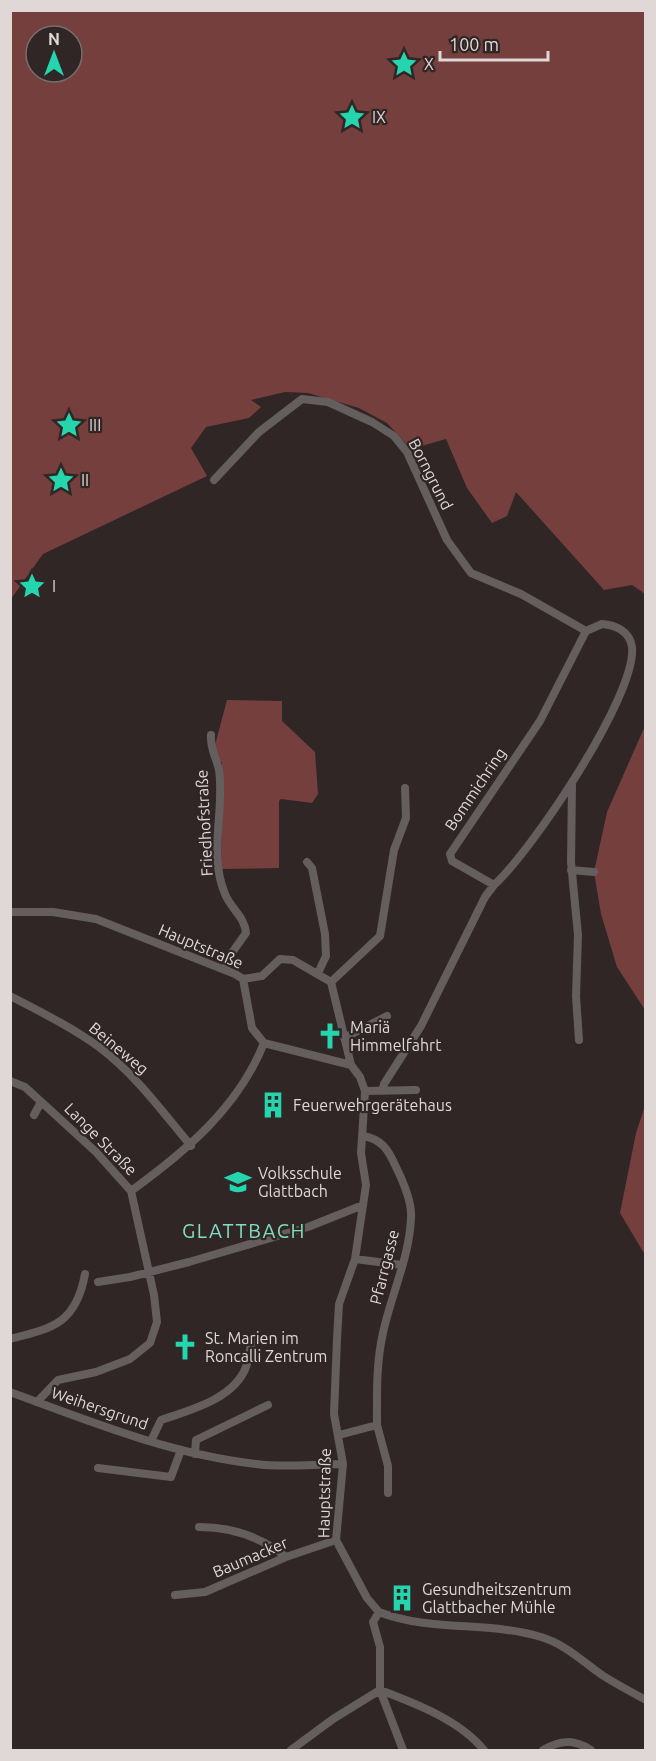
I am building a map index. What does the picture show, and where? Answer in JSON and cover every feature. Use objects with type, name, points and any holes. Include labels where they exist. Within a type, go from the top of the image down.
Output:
[{"type":"street","name":"Borngrund","points":[[214,480],[260,432],[302,399],[328,402],[372,422],[394,436],[407,452],[447,540],[471,573],[520,594],[586,630]]},
{"type":"street","points":[[382,1091],[384,1084],[421,1026],[484,897],[528,846],[572,785],[609,716],[629,668],[632,646],[622,629],[611,625],[602,624],[586,630]]},
{"type":"street","name":"Bommichring","points":[[494,885],[452,861],[450,854],[540,721],[586,630]]},
{"type":"street","name":"Friedhofstraße","points":[[211,735],[210,748],[219,769],[216,840],[220,874],[225,894],[246,925],[246,933],[231,954],[225,970]]},
{"type":"street","points":[[572,785],[571,870],[578,934],[576,996],[579,1040]]},
{"type":"street","points":[[331,982],[380,936],[394,850],[406,818],[405,788]]},
{"type":"street","points":[[307,862],[312,868],[326,934],[326,956],[318,973]]},
{"type":"street","points":[[571,870],[594,872]]},
{"type":"street","name":"Hauptstraße","points":[[12,910],[53,912],[96,919],[243,979],[252,1028],[264,1043]]},
{"type":"street","points":[[243,979],[262,976],[280,959],[293,960],[318,973],[331,982],[351,1065],[360,1077],[365,1091],[416,1090]]},
{"type":"street","name":"Beineweg","points":[[10,996],[60,1022],[100,1049],[141,1085],[191,1146]]},
{"type":"street","points":[[344,1038],[387,1016]]},
{"type":"street","points":[[131,1191],[191,1146],[246,1080],[264,1043],[351,1065]]},
{"type":"street","name":"Lange Straße","points":[[10,1081],[25,1087],[96,1152],[131,1191],[157,1322],[150,1343],[130,1359],[96,1372],[58,1380],[37,1402]]},
{"type":"street","name":"Hauptstraße","points":[[365,1091],[362,1153],[366,1185],[355,1259],[339,1305],[333,1394],[334,1414],[343,1464],[336,1540],[367,1598],[378,1612]]},
{"type":"street","name":"Lange Straße","points":[[34,1115],[41,1102]]},
{"type":"street","name":"Pfarrgasse","points":[[363,1136],[381,1143],[389,1152],[400,1176],[412,1216],[402,1265],[382,1334],[376,1374],[377,1425],[388,1466],[388,1493]]},
{"type":"street","points":[[98,1282],[148,1273],[308,1227],[363,1205]]},
{"type":"street","points":[[355,1259],[402,1265]]},
{"type":"street","points":[[10,1339],[47,1329],[65,1319],[78,1303],[85,1274]]},
{"type":"street","points":[[151,1441],[161,1420],[198,1407],[232,1388],[245,1368],[252,1339]]},
{"type":"street","name":"Weihersgrund","points":[[10,1392],[109,1430],[195,1454],[258,1465],[343,1464]]},
{"type":"street","points":[[195,1454],[196,1440],[268,1405]]},
{"type":"street","points":[[339,1435],[377,1425]]},
{"type":"street","points":[[98,1468],[171,1477],[181,1450]]},
{"type":"street","points":[[199,1527],[219,1527],[239,1533],[272,1546],[286,1557]]},
{"type":"street","name":"Baumacker","points":[[175,1595],[205,1592],[286,1557],[336,1540]]},
{"type":"street","points":[[403,1750],[380,1690],[380,1647],[374,1622],[378,1612],[417,1623],[488,1628],[539,1636],[561,1644],[603,1675],[645,1701]]},
{"type":"street","points":[[291,1750],[333,1719],[380,1690]]},
{"type":"street","points":[[380,1690],[422,1706],[474,1739],[484,1750]]},
{"type":"street","points":[[543,1750],[567,1741],[582,1744],[591,1750]]},
{"type":"shaded area","points":[[11,11],[645,11],[645,594],[632,585],[604,590],[516,492],[507,516],[492,523],[467,488],[446,439],[411,449],[387,423],[359,408],[308,393],[285,392],[251,400],[261,407],[249,418],[206,427],[191,448],[207,476],[43,554],[11,599]]},
{"type":"shaded area","points":[[227,700],[282,701],[282,721],[315,752],[318,794],[312,803],[281,799],[279,801],[279,868],[221,869],[222,762],[217,761],[214,749]]},
{"type":"shaded area","points":[[645,726],[645,1010],[617,967],[601,914],[594,872],[607,812]]},
{"type":"shaded area","points":[[645,1106],[645,1255],[620,1213],[636,1133]]},
{"type":"place","name":"X","points":[[404,64]]},
{"type":"place","name":"IX","points":[[352,117]]},
{"type":"place","name":"III","points":[[69,425]]},
{"type":"place","name":"II","points":[[61,480]]},
{"type":"place","name":"I","points":[[32,586]]},
{"type":"place","name":"Mariä Himmelfahrt","points":[[330,1036]]},
{"type":"place","name":"Feuerwehrgerätehaus","points":[[273,1105]]},
{"type":"place","name":"Volksschule Glattbach","points":[[238,1182]]},
{"type":"place","name":"St. Marien im Roncalli Zentrum","points":[[185,1347]]},
{"type":"place","name":"Gesundheitszentrum Glattbacher Mühle","points":[[402,1598]]},
{"type":"district","name":"GLATTBACH","points":[[244,1231]]}]
